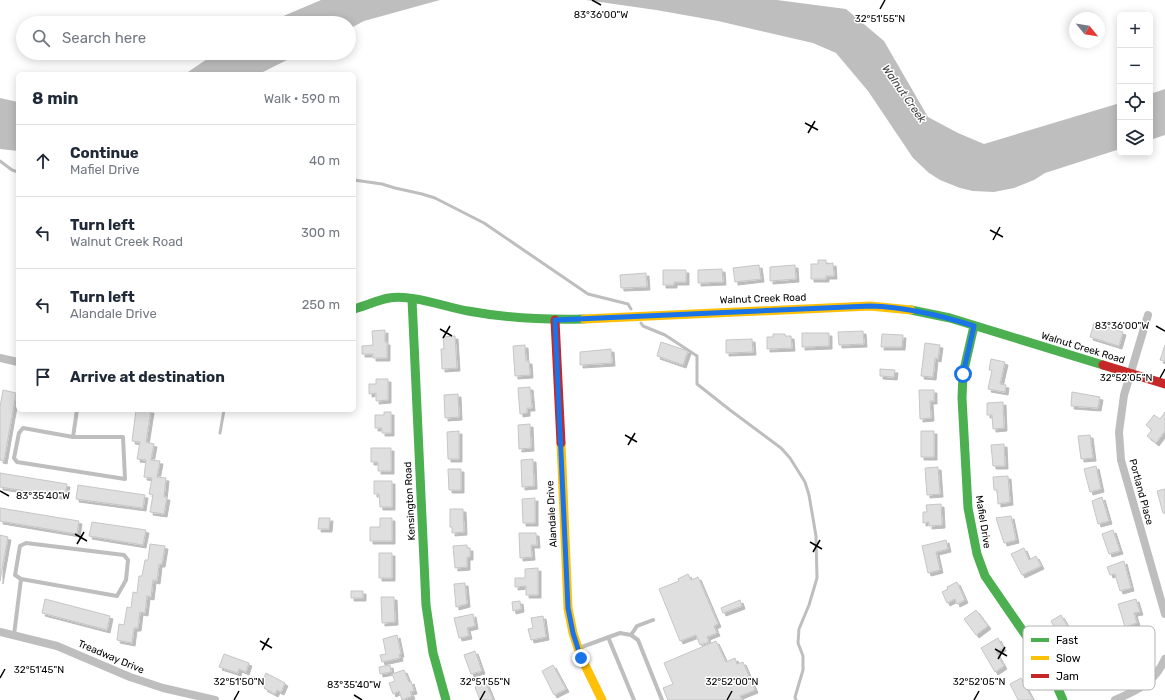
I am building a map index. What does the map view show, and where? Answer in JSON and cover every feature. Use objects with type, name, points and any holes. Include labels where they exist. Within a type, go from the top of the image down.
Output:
[{"type":"street","name":"Walnut Creek Road","points":[[356,308],[390,298],[412,299],[467,311],[509,317],[555,320],[870,306],[895,307],[921,311],[974,326],[1165,384]]},
{"type":"street","name":"Kensington Road","points":[[412,299],[426,605],[430,642],[437,674],[446,700]]},
{"type":"street","name":"Portland Place","points":[[1148,315],[1124,395],[1120,415],[1119,432],[1121,460],[1165,614]]},
{"type":"street","name":"Alandale Drive","points":[[555,320],[568,608],[573,633],[578,648],[602,700]]},
{"type":"street","name":"Mafiel Drive","points":[[974,326],[963,374],[962,398],[968,508],[977,554],[985,576],[1023,632]]},
{"type":"street","points":[[0,358],[16,362]]},
{"type":"street","name":"Treadway Drive","points":[[0,632],[57,646],[130,677],[163,688],[215,700]]},
{"type":"street","points":[[1155,675],[1161,668],[1165,659]]},
{"type":"street","name":"Mafiel Drive","points":[[1059,690],[1063,700]]},
{"type":"street","points":[[1115,700],[1137,690]]},
{"type":"lane","points":[[73,437],[77,412]]},
{"type":"lane","points":[[23,428],[73,437],[124,437],[126,479],[17,462],[14,458],[19,433],[23,428]]},
{"type":"lane","points":[[26,543],[124,556],[128,560],[126,580],[117,596],[21,579],[15,575],[20,546],[26,543]]},
{"type":"lane","points":[[14,635],[21,579]]},
{"type":"lane","points":[[631,635],[637,626],[653,620]]},
{"type":"lane","points":[[578,648],[620,633],[631,635],[638,640],[662,700]]},
{"type":"lane","points":[[608,637],[634,700]]},
{"type":"water","points":[[321,0],[440,0],[364,21],[356,25],[356,16],[283,16]]},
{"type":"water","name":"Walnut Creek","points":[[586,0],[777,0],[846,9],[884,41],[928,117],[958,133],[984,144],[1117,104],[1117,150],[1045,173],[1034,180],[1014,188],[994,192],[973,191],[960,188],[940,180],[929,173],[913,158],[868,91],[836,53],[813,43],[718,21]]},
{"type":"water","points":[[206,60],[287,60],[263,72],[188,72]]},
{"type":"water","points":[[1165,89],[1165,135],[1153,139],[1153,120],[1153,93]]},
{"type":"water","points":[[0,98],[16,102],[16,151],[0,149]]},
{"type":"building","points":[[818,260],[826,260],[826,264],[833,263],[834,276],[826,276],[826,279],[811,279],[811,264],[818,264]]},
{"type":"building","points":[[759,265],[761,279],[735,282],[733,268]]},
{"type":"building","points":[[795,265],[796,279],[770,281],[770,267]]},
{"type":"building","points":[[722,269],[723,282],[698,283],[698,270]]},
{"type":"building","points":[[663,270],[686,270],[686,282],[674,282],[674,285],[663,285]]},
{"type":"building","points":[[646,273],[647,287],[621,288],[620,275]]},
{"type":"building","points":[[1094,323],[1123,332],[1119,346],[1090,337]]},
{"type":"building","points":[[385,330],[387,358],[373,358],[373,354],[362,354],[362,346],[373,345],[372,331]]},
{"type":"building","points":[[863,331],[864,344],[839,345],[838,332]]},
{"type":"building","points":[[802,333],[829,333],[829,346],[802,347]]},
{"type":"building","points":[[773,334],[785,334],[785,336],[791,336],[792,348],[767,349],[767,337],[773,337]]},
{"type":"building","points":[[882,334],[903,335],[902,347],[881,347]]},
{"type":"building","points":[[455,336],[457,368],[442,369],[441,349],[444,349],[443,337]]},
{"type":"building","points":[[752,339],[753,352],[726,353],[726,340]]},
{"type":"building","points":[[661,342],[688,351],[683,365],[657,356]]},
{"type":"building","points":[[925,343],[940,345],[938,359],[935,358],[933,377],[921,376]]},
{"type":"building","points":[[525,345],[526,361],[529,361],[530,375],[515,376],[513,346]]},
{"type":"building","points":[[1165,345],[1165,361],[1160,360]]},
{"type":"building","points":[[611,349],[612,363],[580,365],[580,352]]},
{"type":"building","points":[[991,359],[1005,362],[1000,384],[1006,385],[1005,392],[988,389],[992,370],[989,370]]},
{"type":"building","points":[[880,369],[895,370],[894,377],[880,376]]},
{"type":"building","points":[[376,379],[388,379],[388,400],[376,401],[376,393],[369,394],[369,384],[376,384]]},
{"type":"building","points":[[530,387],[532,408],[527,408],[527,413],[520,414],[518,388]]},
{"type":"building","points":[[3,390],[16,393],[4,461],[0,460],[0,407]]},
{"type":"building","points":[[919,390],[934,390],[934,401],[930,401],[931,418],[920,419]]},
{"type":"building","points":[[1072,392],[1100,397],[1098,408],[1071,406]]},
{"type":"building","points":[[458,394],[459,417],[445,418],[444,395]]},
{"type":"building","points":[[1003,402],[1004,428],[993,429],[992,415],[987,415],[987,403]]},
{"type":"building","points":[[136,412],[151,412],[146,442],[154,444],[151,460],[160,461],[157,477],[166,478],[164,497],[167,497],[164,514],[150,512],[153,495],[149,494],[152,478],[144,477],[146,460],[137,459],[140,442],[132,441]]},
{"type":"building","points":[[384,412],[391,412],[391,433],[382,433],[382,428],[375,428],[375,415],[384,415]]},
{"type":"building","points":[[1165,412],[1165,431],[1156,443],[1147,436],[1152,430],[1146,425],[1154,415],[1160,419]]},
{"type":"building","points":[[530,424],[531,448],[519,449],[518,425]]},
{"type":"building","points":[[459,431],[459,459],[448,459],[447,432]]},
{"type":"building","points":[[921,431],[934,431],[934,457],[921,457]]},
{"type":"building","points":[[1090,435],[1093,458],[1081,459],[1078,436]]},
{"type":"building","points":[[1004,444],[1005,466],[993,466],[991,445]]},
{"type":"building","points":[[371,448],[391,448],[391,471],[378,471],[378,462],[371,462]]},
{"type":"building","points":[[533,459],[534,486],[522,487],[521,460]]},
{"type":"building","points":[[1096,466],[1101,489],[1090,492],[1084,469]]},
{"type":"building","points":[[938,467],[940,494],[927,495],[925,468]]},
{"type":"building","points":[[448,469],[461,469],[461,490],[449,490]]},
{"type":"building","points":[[0,473],[67,484],[65,497],[0,487]]},
{"type":"building","points":[[1008,476],[1010,502],[998,504],[997,490],[994,490],[993,477]]},
{"type":"building","points":[[374,481],[392,481],[392,507],[380,507],[379,494],[374,494]]},
{"type":"building","points":[[78,485],[145,495],[143,508],[76,499]]},
{"type":"building","points":[[1165,489],[1165,513],[1163,513],[1157,491]]},
{"type":"building","points":[[1102,497],[1109,521],[1098,524],[1092,501]]},
{"type":"building","points":[[535,498],[535,523],[523,523],[522,499]]},
{"type":"building","points":[[941,504],[942,525],[929,526],[929,522],[923,523],[923,512],[927,512],[926,505]]},
{"type":"building","points":[[0,508],[79,521],[77,534],[0,521]]},
{"type":"building","points":[[450,509],[463,509],[464,532],[452,533],[452,527],[450,527]]},
{"type":"building","points":[[1011,516],[1016,540],[1004,543],[996,518]]},
{"type":"building","points":[[319,518],[330,518],[329,529],[318,529]]},
{"type":"building","points":[[380,518],[392,518],[392,541],[370,541],[370,527],[380,527]]},
{"type":"building","points":[[92,522],[146,530],[143,545],[89,536]]},
{"type":"building","points":[[1113,530],[1120,551],[1109,554],[1102,534]]},
{"type":"building","points":[[519,533],[536,533],[537,545],[531,545],[532,557],[520,558]]},
{"type":"building","points":[[0,535],[8,537],[0,581]]},
{"type":"building","points":[[946,540],[948,549],[936,552],[940,570],[928,573],[922,546]]},
{"type":"building","points":[[150,544],[165,546],[162,564],[159,564],[157,581],[153,580],[151,597],[147,596],[145,613],[140,612],[138,628],[134,628],[132,643],[117,640],[119,624],[124,625],[127,607],[131,608],[133,592],[137,593],[139,576],[142,576],[145,560],[148,560]]},
{"type":"building","points":[[467,545],[467,548],[470,548],[470,557],[467,557],[467,567],[455,568],[453,546]]},
{"type":"building","points":[[1024,548],[1029,560],[1036,556],[1041,566],[1022,575],[1011,554]]},
{"type":"building","points":[[379,553],[392,553],[392,578],[379,578]]},
{"type":"building","points":[[1124,561],[1131,588],[1120,591],[1115,574],[1110,575],[1107,567]]},
{"type":"building","points":[[538,568],[538,595],[526,595],[526,586],[515,587],[515,578],[525,578],[525,569]]},
{"type":"building","points":[[688,574],[691,580],[698,577],[718,624],[714,626],[717,633],[707,637],[709,642],[700,645],[696,635],[680,641],[659,589],[679,581],[678,579]]},
{"type":"building","points":[[957,582],[965,600],[957,604],[955,599],[947,603],[942,592],[948,589],[947,587]]},
{"type":"building","points":[[465,583],[467,604],[456,607],[454,584]]},
{"type":"building","points":[[351,591],[363,591],[363,598],[351,598]]},
{"type":"building","points":[[381,597],[394,597],[395,622],[382,623]]},
{"type":"building","points":[[45,599],[110,616],[107,630],[42,613]]},
{"type":"building","points":[[1136,599],[1140,612],[1134,613],[1137,623],[1125,626],[1118,604]]},
{"type":"building","points":[[740,600],[742,606],[723,613],[721,608]]},
{"type":"building","points":[[520,601],[521,609],[513,611],[512,602]]},
{"type":"building","points":[[976,610],[988,626],[976,635],[964,619]]},
{"type":"building","points":[[473,614],[475,626],[467,628],[469,636],[459,638],[454,618]]},
{"type":"building","points":[[1061,615],[1068,626],[1054,626],[1051,621]]},
{"type":"building","points":[[543,616],[546,637],[531,640],[528,629],[533,628],[531,618]]},
{"type":"building","points":[[397,635],[401,654],[399,654],[400,658],[382,662],[380,655],[386,654],[383,639]]},
{"type":"building","points":[[998,638],[1003,648],[996,652],[1004,666],[995,672],[981,648]]},
{"type":"building","points":[[716,641],[726,662],[735,658],[737,664],[743,662],[755,690],[740,696],[742,700],[668,700],[663,688],[673,684],[664,663]]},
{"type":"building","points":[[475,651],[482,671],[471,674],[464,655]]},
{"type":"building","points":[[224,654],[249,663],[246,672],[239,669],[238,673],[219,667]]},
{"type":"building","points":[[390,665],[391,672],[380,674],[379,667]]},
{"type":"building","points":[[553,665],[566,689],[554,695],[542,671]]},
{"type":"building","points":[[404,670],[409,682],[411,681],[414,691],[410,692],[412,696],[402,700],[399,691],[393,694],[389,683],[395,681],[392,674]]},
{"type":"building","points":[[266,673],[285,683],[281,692],[277,690],[275,694],[264,688],[265,687],[261,684]]},
{"type":"building","points":[[1021,678],[1023,682],[1023,690],[1028,690],[1033,700],[1018,700],[1010,684]]},
{"type":"building","points":[[486,683],[493,700],[480,700],[475,687]]},
{"type":"waterway","points":[[0,161],[16,171]]},
{"type":"waterway","points":[[356,180],[382,184],[435,198],[484,223],[588,294],[628,304],[631,309]]},
{"type":"waterway","points":[[641,323],[643,326],[665,335],[697,356],[697,384],[781,448],[790,458],[805,482],[809,495],[816,536],[817,578],[809,605],[799,629],[798,643],[803,656],[803,670],[795,697],[796,700]]},
{"type":"waterway","points":[[220,433],[224,412]]},
{"type":"traffic: fast","points":[[356,308],[385,299],[398,297],[418,299],[468,311],[511,317],[540,319],[584,319]]},
{"type":"traffic: fast","points":[[412,299],[426,605],[433,653],[446,700]]},
{"type":"traffic: fast","points":[[911,310],[950,318],[1103,365]]},
{"type":"traffic: fast","points":[[974,326],[963,374],[962,398],[968,508],[977,554],[985,576],[1023,631]]},
{"type":"traffic: fast","points":[[1059,690],[1063,700]]},
{"type":"traffic: slow","points":[[584,319],[870,306],[911,310]]},
{"type":"traffic: slow","points":[[561,443],[568,608],[573,633],[581,657],[602,700]]},
{"type":"traffic: jam","points":[[555,320],[561,443]]},
{"type":"traffic: jam","points":[[1103,365],[1165,384]]},
{"type":"route","points":[[581,658],[573,633],[568,608],[555,320],[870,306],[895,307],[921,311],[974,326],[963,374]]}]
